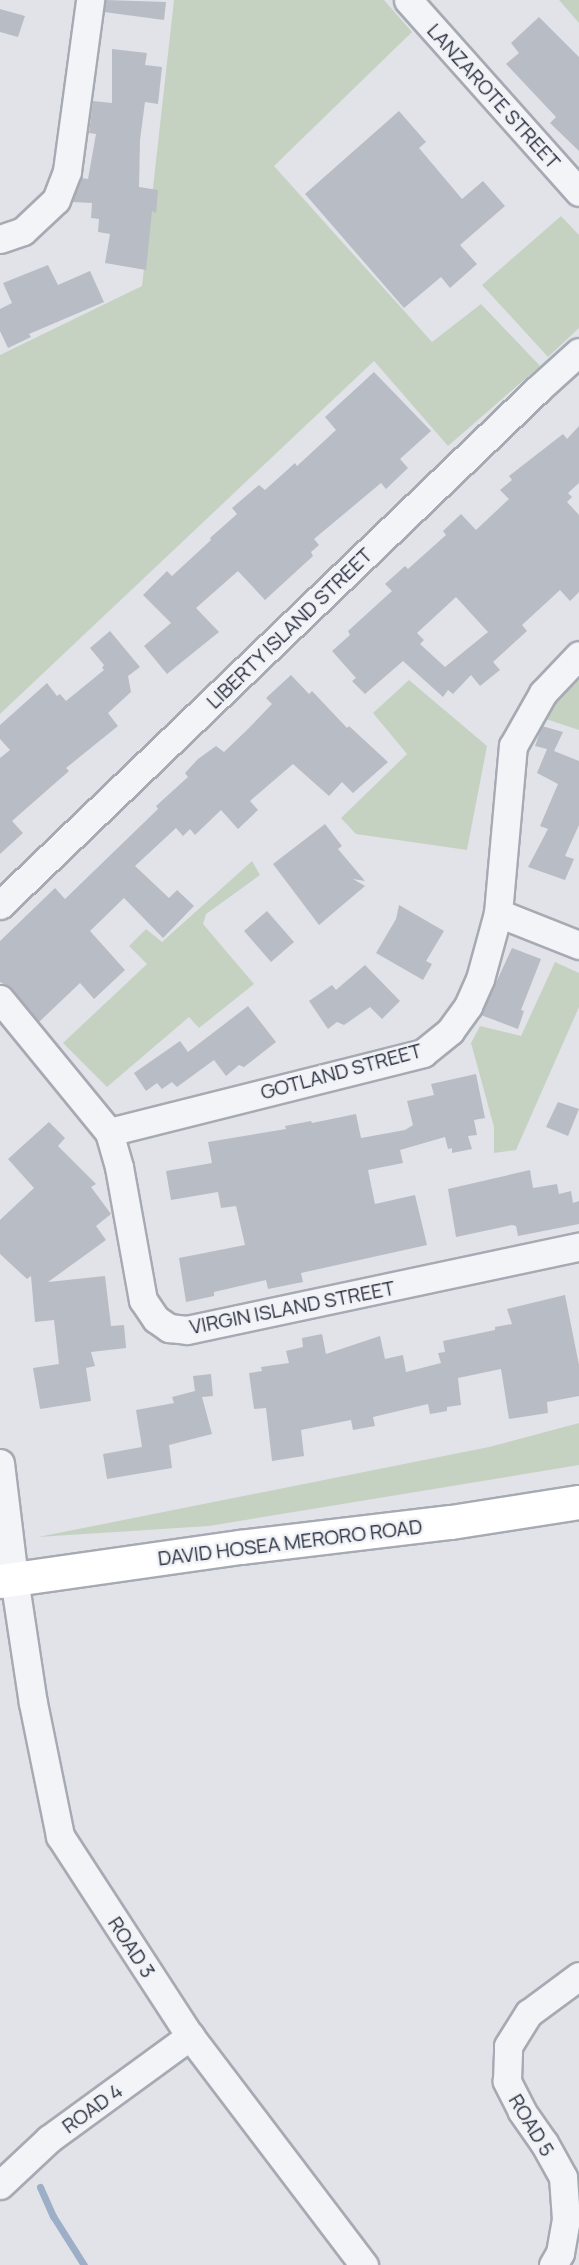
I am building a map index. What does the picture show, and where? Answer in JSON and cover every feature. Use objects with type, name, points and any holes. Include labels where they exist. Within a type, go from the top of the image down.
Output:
[{"type":"main road","name":"DAVID HOSEA MERORO ROAD","points":[[7,1580],[451,1522],[579,1502]]},
{"type":"street","points":[[0,239],[22,231],[56,200],[67,171],[90,0]]},
{"type":"street","name":"LANZAROTE STREET","points":[[408,0],[579,192]]},
{"type":"street","name":"LIBERTY ISLAND STREET","points":[[0,905],[579,352]]},
{"type":"street","name":"GOTLAND STREET","points":[[109,1132],[423,1053],[450,1031],[468,1006],[480,979],[498,913],[513,746],[543,693],[579,655]]},
{"type":"street","points":[[498,913],[579,945]]},
{"type":"street","name":"VIRGIN ISLAND STREET","points":[[0,999],[109,1132],[119,1167],[143,1300],[156,1319],[169,1328],[187,1330],[579,1247]]},
{"type":"street","name":"ROAD 3","points":[[0,1463],[7,1580],[60,1836],[189,2036],[364,2265]]},
{"type":"street","name":"ROAD 5","points":[[553,2265],[560,2253],[566,2218],[563,2177],[522,2111],[507,2081],[508,2046],[529,2013],[579,1976]]},
{"type":"street","name":"ROAD 4","points":[[0,2185],[49,2139],[189,2036]]},
{"type":"green space","points":[[174,0],[384,0],[412,32],[274,166],[432,342],[481,304],[540,366],[448,446],[374,361],[0,714],[0,355],[142,286]]},
{"type":"green space","points":[[559,0],[579,0],[579,23]]},
{"type":"green space","points":[[561,216],[579,235],[579,328],[548,357],[482,285]]},
{"type":"green space","points":[[409,680],[487,746],[467,850],[356,834],[341,818],[407,754],[373,713]]},
{"type":"green space","points":[[579,680],[579,730],[540,717]]},
{"type":"green space","points":[[252,861],[260,875],[206,914],[203,924],[254,984],[199,1028],[189,1017],[107,1087],[63,1043],[147,964],[129,946],[146,929],[162,942]]},
{"type":"green space","points":[[555,962],[579,973],[579,1007],[516,1150],[494,1153],[494,1127],[471,1043],[480,1026],[521,1036]]},
{"type":"green space","points":[[579,1423],[579,1465],[209,1526],[38,1537],[489,1447]]},
{"type":"building","points":[[105,0],[166,2],[164,20],[104,12]]},
{"type":"building","points":[[0,9],[25,16],[18,37],[0,32]]},
{"type":"building","points":[[539,17],[579,57],[579,151],[550,123],[556,117],[506,64],[519,53],[511,43]]},
{"type":"building","points":[[112,49],[147,53],[145,65],[162,67],[158,104],[145,102],[140,140],[139,187],[158,190],[156,213],[152,211],[146,270],[105,263],[110,234],[98,232],[99,219],[91,218],[92,203],[72,202],[81,178],[88,179],[96,134],[89,133],[93,101],[112,103]]},
{"type":"building","points":[[399,111],[426,142],[419,148],[462,199],[483,181],[505,206],[460,245],[477,264],[450,288],[441,277],[404,308],[305,194]]},
{"type":"building","points":[[48,265],[58,285],[90,271],[104,302],[29,334],[31,337],[8,348],[0,331],[0,309],[12,303],[3,283]]},
{"type":"building","points":[[374,372],[431,431],[400,459],[408,468],[386,489],[381,483],[314,539],[319,545],[311,552],[313,556],[265,600],[238,571],[196,608],[219,632],[167,674],[144,646],[171,623],[143,595],[167,571],[172,576],[211,540],[210,538],[237,514],[232,508],[259,485],[265,490],[295,463],[297,466],[336,430],[325,417]]},
{"type":"building","points":[[579,426],[579,483],[568,493],[572,497],[567,502],[579,515],[579,592],[570,601],[560,590],[522,625],[527,631],[493,662],[500,670],[480,686],[471,675],[453,694],[448,690],[443,697],[403,661],[365,694],[352,681],[356,678],[332,651],[350,635],[348,631],[392,591],[385,584],[405,566],[408,569],[446,535],[443,531],[461,514],[476,530],[509,499],[500,490],[512,480],[509,476],[563,434],[567,439]],"holes":[[[456,597],[488,632],[445,667],[420,644],[424,640],[417,633]]]},
{"type":"building","points":[[110,631],[140,667],[128,676],[131,692],[108,713],[118,726],[66,768],[69,771],[12,821],[23,833],[0,854],[0,758],[10,750],[0,739],[0,725],[47,683],[57,696],[60,694],[66,701],[104,670],[102,668],[104,665],[90,648]]},
{"type":"building","points":[[291,675],[309,694],[312,691],[347,728],[349,726],[388,762],[353,793],[342,782],[329,796],[293,764],[250,801],[258,810],[238,829],[221,810],[195,835],[190,829],[183,836],[176,828],[135,866],[169,898],[177,890],[194,906],[163,938],[124,898],[90,931],[125,970],[94,999],[80,983],[39,1022],[12,989],[0,982],[0,941],[55,888],[65,899],[158,809],[156,806],[188,777],[185,773],[198,759],[216,746],[224,752],[249,728],[272,704],[266,698]]},
{"type":"building","points":[[542,726],[563,732],[554,751],[579,761],[579,825],[565,856],[574,859],[565,880],[528,867],[548,829],[540,826],[558,784],[537,773],[547,749],[535,746]]},
{"type":"building","points":[[325,824],[342,846],[338,849],[365,881],[353,879],[365,886],[319,925],[273,864]]},
{"type":"building","points":[[399,905],[444,931],[426,961],[432,964],[423,980],[376,953],[396,919]]},
{"type":"building","points":[[267,911],[294,942],[271,962],[244,931]]},
{"type":"building","points":[[512,948],[541,959],[521,1010],[524,1011],[518,1029],[481,1015]]},
{"type":"building","points":[[365,965],[400,1001],[382,1019],[370,1007],[344,1025],[337,1022],[328,1029],[309,1001],[332,985],[336,990]]},
{"type":"building","points":[[248,1006],[276,1042],[244,1067],[239,1065],[226,1076],[214,1060],[177,1087],[172,1082],[162,1089],[157,1083],[146,1091],[134,1073],[180,1041],[188,1052]]},
{"type":"building","points":[[476,1074],[485,1118],[474,1120],[477,1135],[468,1136],[472,1149],[452,1153],[452,1148],[448,1149],[445,1137],[400,1150],[403,1163],[368,1170],[375,1204],[415,1195],[427,1245],[301,1273],[303,1282],[268,1289],[266,1280],[214,1292],[214,1296],[186,1302],[179,1258],[245,1245],[236,1206],[221,1208],[218,1192],[171,1200],[166,1171],[212,1163],[208,1142],[286,1129],[285,1126],[311,1121],[312,1123],[356,1114],[361,1138],[405,1130],[413,1125],[407,1101],[434,1095],[431,1084]]},
{"type":"building","points":[[558,1102],[579,1109],[568,1136],[546,1127]]},
{"type":"building","points":[[49,1122],[65,1138],[58,1146],[96,1184],[91,1187],[111,1214],[96,1226],[106,1240],[48,1282],[105,1276],[111,1326],[124,1325],[126,1348],[91,1352],[95,1366],[86,1368],[91,1401],[40,1409],[33,1368],[59,1364],[54,1320],[35,1322],[31,1276],[27,1279],[0,1254],[0,1220],[34,1188],[8,1159]]},
{"type":"building","points":[[530,1170],[533,1188],[557,1184],[559,1194],[571,1191],[573,1203],[579,1201],[579,1224],[518,1236],[516,1226],[512,1225],[456,1237],[448,1189]]},
{"type":"building","points":[[565,1295],[579,1365],[579,1396],[547,1402],[548,1413],[509,1419],[501,1369],[458,1378],[461,1405],[447,1407],[447,1411],[430,1414],[428,1404],[373,1417],[375,1426],[353,1430],[351,1420],[301,1430],[304,1456],[272,1461],[266,1408],[254,1409],[249,1373],[262,1371],[261,1367],[289,1363],[286,1351],[303,1347],[302,1338],[322,1334],[326,1354],[380,1336],[385,1359],[403,1355],[406,1372],[441,1363],[438,1353],[445,1352],[443,1341],[512,1324],[507,1309]]},
{"type":"building","points":[[211,1374],[213,1396],[202,1397],[212,1434],[169,1445],[172,1468],[107,1479],[103,1454],[142,1447],[136,1410],[174,1403],[172,1397],[195,1391],[193,1376]]},
{"type":"waterway","points":[[40,2187],[53,2216],[84,2265]]}]
